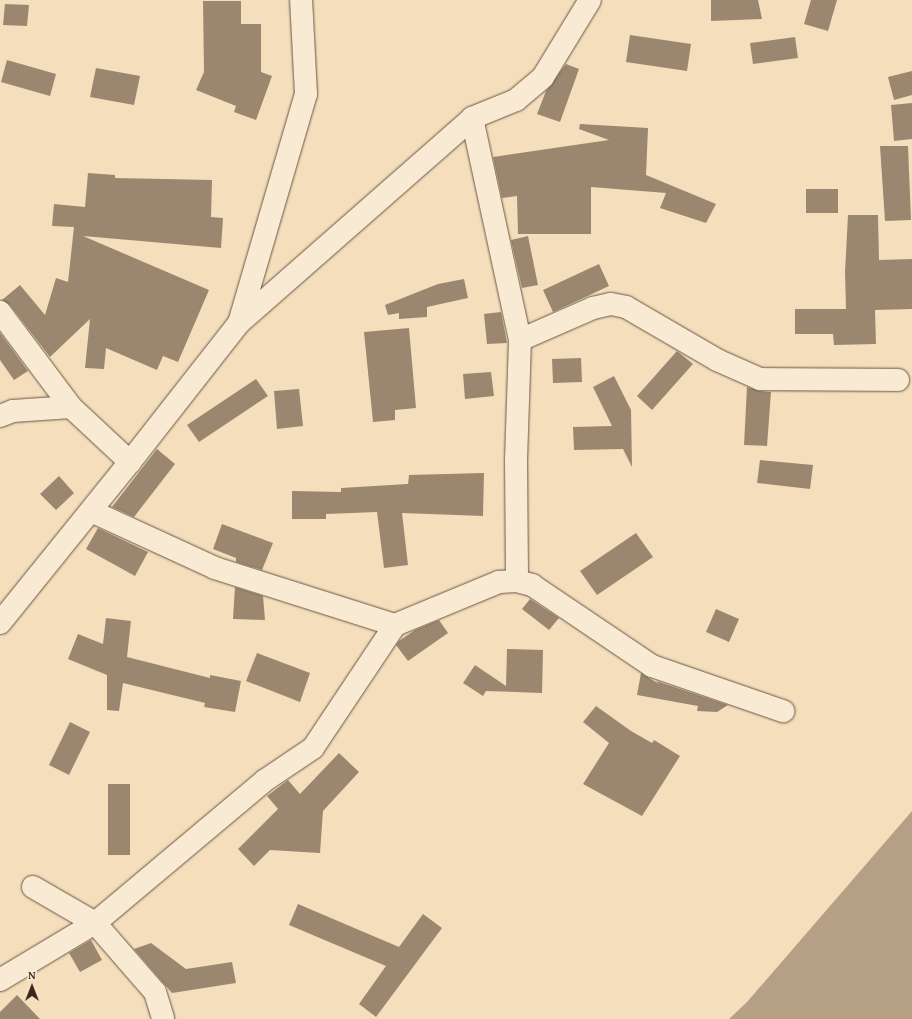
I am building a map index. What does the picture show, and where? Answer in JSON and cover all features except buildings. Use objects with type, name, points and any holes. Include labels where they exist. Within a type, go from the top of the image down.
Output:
[{"type":"street","points":[[239,323],[306,94],[301,0]]},
{"type":"street","points":[[0,622],[91,511],[239,323],[472,118],[516,100],[543,77],[590,0]]},
{"type":"street","points":[[472,118],[520,340],[516,460],[516,581]]},
{"type":"street","points":[[520,340],[593,308],[611,304],[626,307],[717,360],[760,379],[898,380]]},
{"type":"street","points":[[0,312],[71,408],[130,462]]},
{"type":"street","points":[[0,416],[14,411],[71,408]]},
{"type":"street","points":[[91,511],[216,568],[395,625]]},
{"type":"street","points":[[0,980],[95,923],[264,781],[313,748],[395,625],[499,582],[516,581],[532,585],[652,666],[783,711]]},
{"type":"street","points":[[33,887],[95,923],[154,992],[163,1019]]},
{"type":"shaded area","points":[[912,811],[912,1019],[729,1019],[747,1002]]}]
